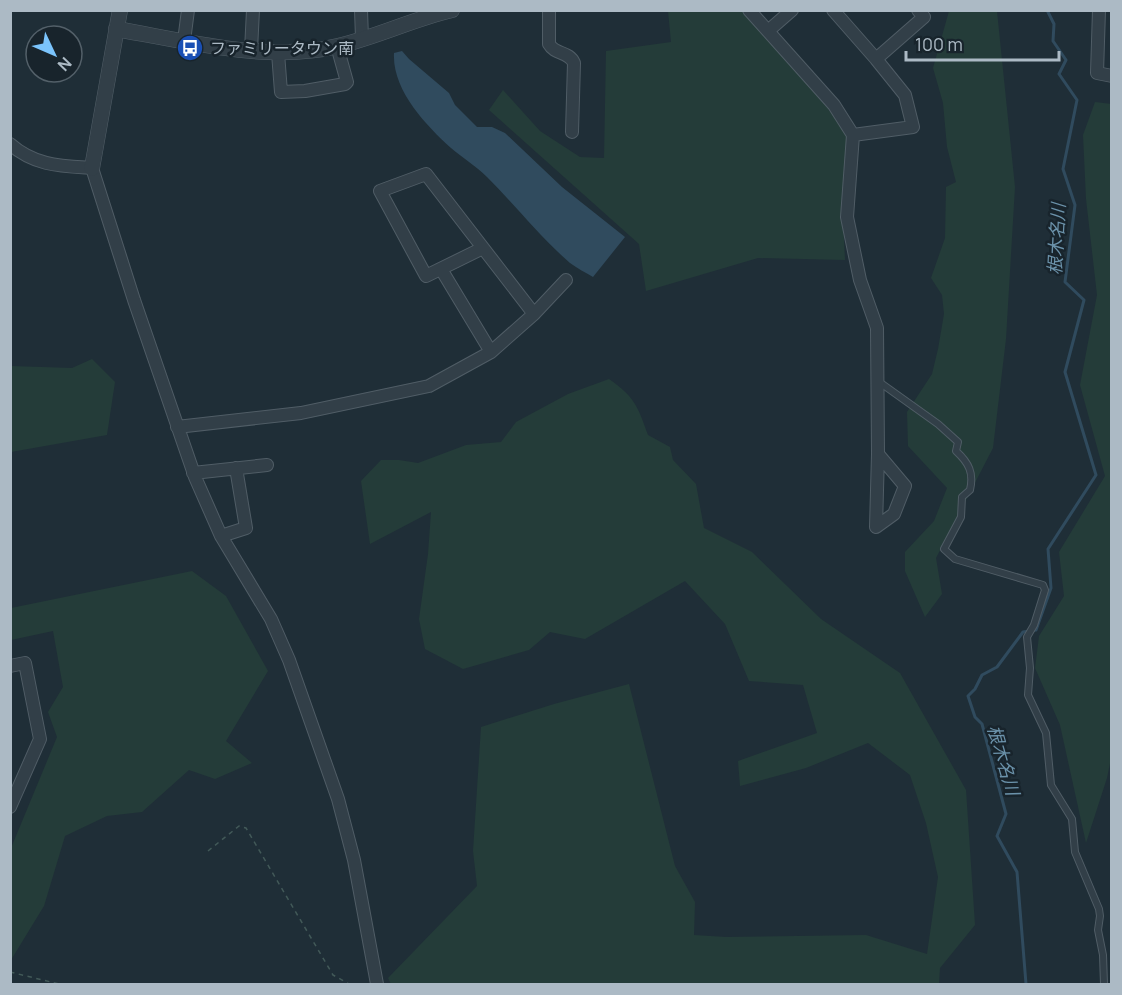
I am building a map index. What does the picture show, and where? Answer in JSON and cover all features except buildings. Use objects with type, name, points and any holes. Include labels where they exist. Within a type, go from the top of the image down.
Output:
[{"type":"street","points":[[120,10],[92,168],[193,473],[221,536],[272,619],[289,660],[338,799],[354,860],[377,984]]},
{"type":"street","points":[[184,41],[188,10]]},
{"type":"street","points":[[250,50],[253,10]]},
{"type":"street","points":[[361,10],[363,38]]},
{"type":"street","points":[[116,29],[278,54],[337,46],[452,10]]},
{"type":"street","points":[[549,10],[549,44],[555,51],[570,56],[574,63],[572,132]]},
{"type":"street","points":[[749,10],[834,105],[853,135],[847,217],[860,280],[877,328],[876,527],[894,514],[906,486],[878,454]]},
{"type":"street","points":[[768,31],[792,10]]},
{"type":"street","points":[[833,10],[904,95],[913,127],[853,135]]},
{"type":"street","points":[[876,59],[924,17],[918,10]]},
{"type":"street","points":[[1099,10],[1097,73],[1112,76]]},
{"type":"street","points":[[278,54],[281,92],[305,91],[347,82],[337,46]]},
{"type":"street","points":[[10,144],[23,156],[57,166],[92,168]]},
{"type":"street","points":[[483,248],[426,276],[380,191],[426,174],[534,314]]},
{"type":"street","points":[[441,269],[491,352]]},
{"type":"street","points":[[177,427],[301,413],[429,386],[491,352],[534,314],[566,280]]},
{"type":"street","points":[[193,473],[267,465]]},
{"type":"street","points":[[221,536],[246,528],[236,468]]},
{"type":"street","points":[[10,666],[25,663],[40,739],[10,807]]},
{"type":"lane","points":[[876,383],[882,384],[938,423],[958,442],[957,451],[971,469],[973,479],[970,490],[962,496],[961,517],[944,549],[955,559],[1043,585],[1044,590],[1034,625],[1027,637],[1030,668],[1028,695],[1046,733],[1051,785],[1072,819],[1076,852],[1099,909],[1098,930],[1103,955],[1104,984]]},
{"type":"path","points":[[208,851],[239,826],[246,828],[333,975],[349,984]]},
{"type":"path","points":[[10,972],[59,984]]},
{"type":"green space","points":[[668,11],[743,11],[831,107],[848,130],[843,219],[845,260],[758,258],[646,291],[639,244],[489,110],[503,90],[540,131],[580,157],[604,158],[606,51],[671,42]]},
{"type":"green space","points":[[949,11],[997,11],[1015,187],[1006,339],[993,448],[936,558],[942,594],[925,617],[905,571],[905,552],[934,521],[947,488],[908,446],[907,412],[932,374],[944,314],[942,295],[931,278],[945,238],[946,187],[956,182],[947,147],[943,103],[933,68]]},
{"type":"green space","points":[[1095,102],[1112,104],[1112,754],[1107,778],[1086,843],[1060,725],[1035,668],[1039,636],[1064,596],[1059,552],[1105,476],[1080,385],[1097,295],[1086,199],[1083,135]]},
{"type":"green space","points":[[92,359],[115,382],[107,435],[11,452],[11,366],[72,368]]},
{"type":"green space","points":[[609,379],[630,397],[648,435],[670,447],[673,460],[696,484],[704,528],[752,552],[821,619],[900,673],[966,790],[975,925],[940,968],[939,984],[391,984],[388,978],[477,886],[473,851],[481,727],[629,684],[675,866],[695,902],[694,935],[726,937],[866,935],[927,954],[938,877],[926,823],[910,775],[868,743],[806,768],[740,786],[738,761],[817,733],[803,685],[749,681],[725,624],[685,581],[585,639],[550,632],[529,650],[463,669],[425,649],[419,619],[431,512],[370,544],[361,481],[381,460],[418,463],[466,445],[501,442],[516,422],[568,394]]},
{"type":"green space","points":[[192,571],[226,596],[268,671],[226,741],[252,763],[215,779],[189,770],[142,812],[107,816],[65,836],[44,906],[11,960],[11,848],[57,737],[48,712],[63,687],[53,631],[11,640],[11,608]]},
{"type":"water","points":[[402,51],[449,93],[455,105],[477,127],[492,127],[505,133],[562,187],[625,237],[593,277],[570,263],[559,253],[487,177],[451,148],[421,118],[405,93],[395,67],[394,53]]},
{"type":"waterway","name":"根木名川","points":[[1026,984],[1017,872],[997,836],[1006,814],[982,724],[975,717],[968,696],[975,689],[982,675],[997,667],[1023,632],[1036,630],[1051,588],[1048,549],[1096,475],[1065,372],[1084,300],[1065,282],[1075,205],[1063,169],[1077,100],[1059,74],[1066,60],[1053,41],[1054,24],[1047,10]]},
{"type":"place","name":"ファミリータウン南","points":[[190,48]]}]
